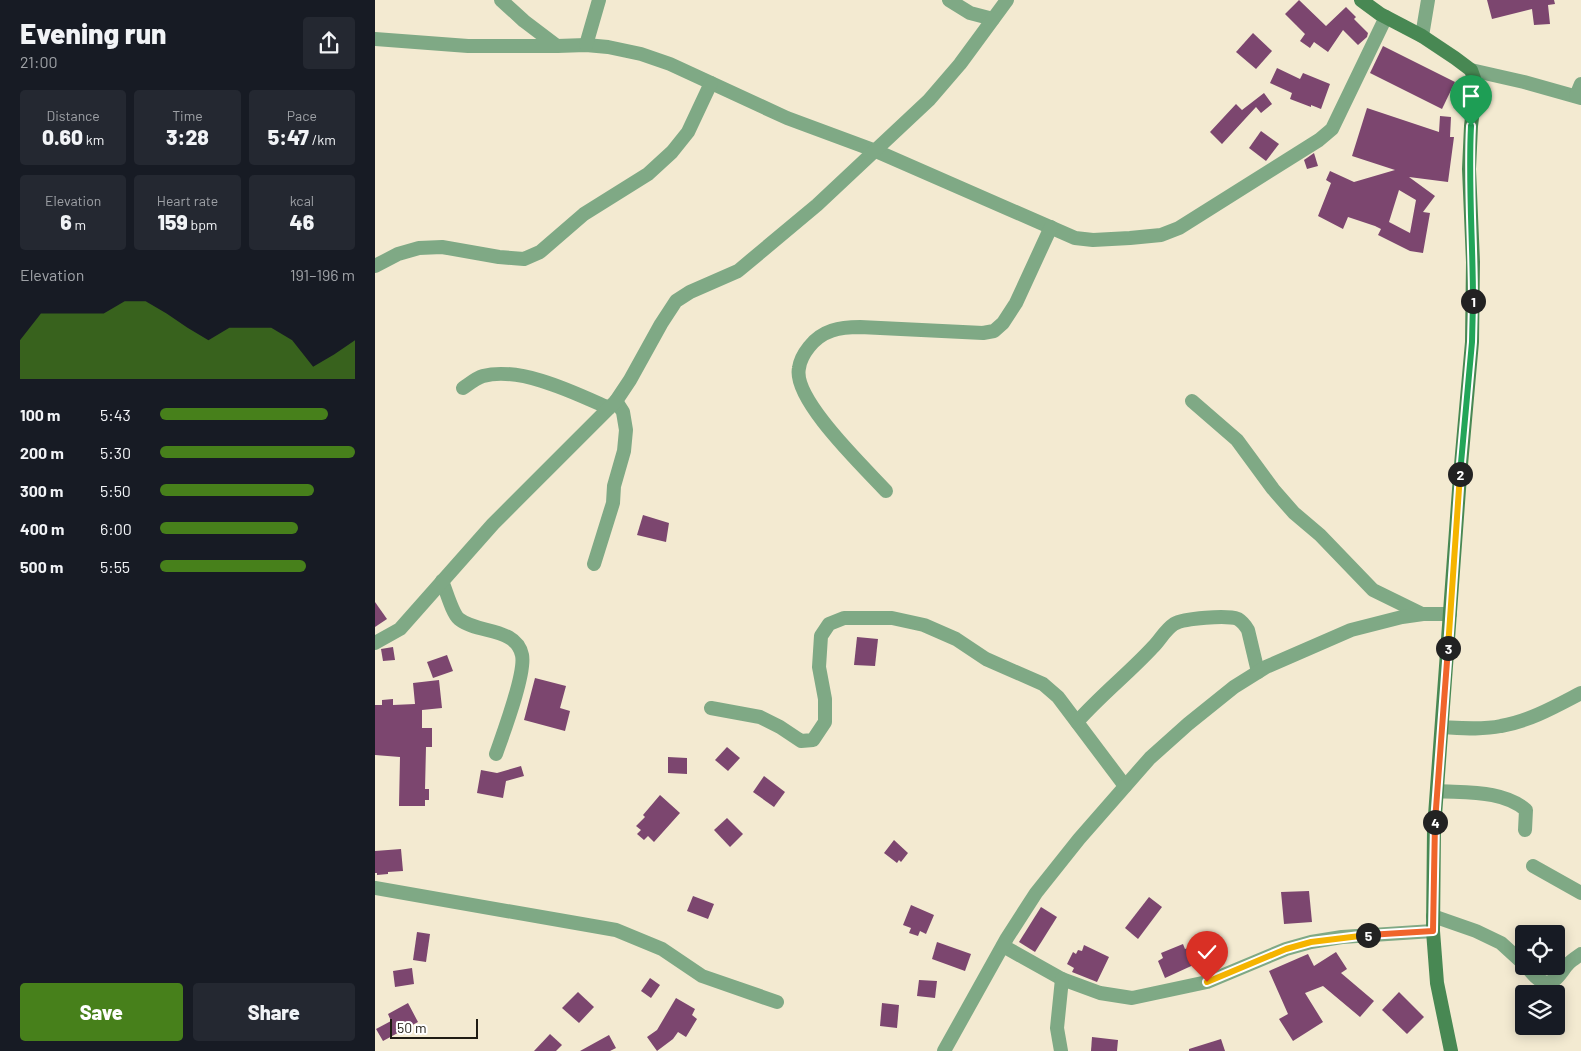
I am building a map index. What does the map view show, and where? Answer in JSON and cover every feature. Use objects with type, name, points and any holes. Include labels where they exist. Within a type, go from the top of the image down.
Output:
[{"type":"main road","points":[[1361,0],[1455,58],[1471,70],[1475,84],[1469,169],[1473,262],[1472,342],[1434,829],[1433,931],[1437,984],[1451,1051]]},
{"type":"street","points":[[501,0],[524,22],[557,46]]},
{"type":"street","points":[[586,45],[599,0]]},
{"type":"street","points":[[949,0],[970,13],[993,19]]},
{"type":"street","points":[[375,643],[400,629],[493,524],[612,404],[630,380],[661,324],[677,301],[690,292],[738,271],[817,205],[929,100],[960,64],[1007,0]]},
{"type":"street","points":[[1422,36],[1428,0]]},
{"type":"street","points":[[375,39],[468,46],[586,45],[608,47],[641,54],[670,64],[787,118],[876,151],[1075,238],[1093,240],[1161,235],[1179,228],[1319,140],[1332,130],[1386,17]]},
{"type":"street","points":[[1471,70],[1579,92]]},
{"type":"street","points":[[375,266],[397,254],[419,248],[442,247],[499,257],[524,259],[540,252],[584,214],[647,174],[672,152],[688,132],[711,83]]},
{"type":"street","points":[[886,491],[846,449],[808,402],[798,369],[806,351],[815,339],[828,331],[843,327],[983,333],[994,331],[1003,323],[1016,303],[1051,227]]},
{"type":"street","points":[[463,388],[481,377],[491,375],[519,376],[612,404],[623,412],[626,430],[624,451],[614,486],[613,503],[594,564]]},
{"type":"street","points":[[1192,401],[1237,440],[1273,489],[1369,586],[1383,596],[1423,614]]},
{"type":"street","points":[[441,581],[457,617],[469,626],[507,636],[519,647],[523,656],[521,675],[496,754]]},
{"type":"street","points":[[944,1051],[1003,946],[1036,893],[1079,839],[1150,758],[1188,724],[1234,687],[1258,672],[1351,630],[1401,617],[1423,614],[1450,614]]},
{"type":"street","points":[[1077,722],[1100,696],[1155,646],[1166,631],[1175,624],[1209,617],[1231,618],[1245,624],[1258,672]]},
{"type":"street","points":[[711,708],[760,717],[780,727],[801,742],[813,740],[825,722],[825,699],[819,667],[821,636],[829,624],[844,618],[892,618],[923,625],[956,639],[987,659],[1043,684],[1057,697],[1125,786]]},
{"type":"street","points":[[1442,727],[1501,726],[1535,716],[1581,693]]},
{"type":"street","points":[[1437,790],[1490,794],[1519,804],[1527,810],[1525,830]]},
{"type":"street","points":[[1533,866],[1581,893]]},
{"type":"street","points":[[375,888],[616,930],[662,949],[702,976],[777,1002]]},
{"type":"street","points":[[1433,916],[1476,931],[1501,943],[1515,956]]},
{"type":"street","points":[[1003,946],[1062,979],[1100,993],[1132,998],[1207,982],[1286,949],[1311,942],[1341,937],[1433,931]]},
{"type":"street","points":[[1565,969],[1581,954]]},
{"type":"street","points":[[1535,975],[1549,983],[1559,975]]},
{"type":"street","points":[[1061,1051],[1057,1028],[1062,979]]},
{"type":"building","points":[[1299,0],[1326,26],[1346,7],[1356,17],[1354,19],[1368,33],[1367,37],[1358,45],[1343,30],[1328,52],[1314,42],[1310,48],[1300,41],[1305,34],[1285,14]]},
{"type":"building","points":[[1487,0],[1554,0],[1555,4],[1548,5],[1550,24],[1534,25],[1532,9],[1492,19]]},
{"type":"building","points":[[1253,33],[1272,51],[1256,69],[1236,52]]},
{"type":"building","points":[[1383,46],[1455,82],[1442,109],[1370,73]]},
{"type":"building","points":[[1277,68],[1300,79],[1303,73],[1330,84],[1321,109],[1290,99],[1292,93],[1270,83]]},
{"type":"building","points":[[1264,93],[1272,104],[1261,113],[1256,107],[1222,144],[1210,132],[1236,104],[1242,110]]},
{"type":"building","points":[[1367,108],[1439,132],[1440,116],[1451,117],[1450,137],[1454,137],[1448,182],[1409,177],[1435,196],[1423,212],[1430,213],[1423,253],[1410,251],[1378,235],[1381,229],[1375,226],[1348,217],[1343,229],[1318,216],[1331,183],[1326,180],[1330,171],[1354,182],[1395,170],[1352,156]],"holes":[[[1399,190],[1416,200],[1410,233],[1389,222]]]},
{"type":"building","points":[[1261,131],[1279,144],[1266,161],[1249,148]]},
{"type":"building","points":[[1314,153],[1318,166],[1307,169],[1304,160]]},
{"type":"building","points":[[643,515],[669,523],[666,542],[637,535]]},
{"type":"building","points":[[375,602],[387,619],[375,627]]},
{"type":"building","points":[[857,637],[878,639],[875,666],[854,665]]},
{"type":"building","points":[[393,647],[395,660],[383,661],[381,649]]},
{"type":"building","points":[[447,655],[453,671],[433,678],[427,662]]},
{"type":"building","points":[[535,678],[566,686],[560,708],[570,711],[565,731],[524,720]]},
{"type":"building","points":[[439,680],[442,708],[422,710],[422,728],[432,728],[432,747],[426,747],[425,789],[429,789],[429,800],[425,800],[425,806],[399,806],[400,757],[375,755],[375,705],[382,705],[382,700],[393,699],[393,705],[415,704],[413,683]]},
{"type":"building","points":[[727,747],[740,758],[728,771],[715,760]]},
{"type":"building","points":[[668,757],[687,758],[687,774],[668,773]]},
{"type":"building","points":[[521,766],[524,776],[506,781],[503,798],[477,793],[481,770],[497,773]]},
{"type":"building","points":[[764,776],[785,792],[774,807],[753,792]]},
{"type":"building","points":[[660,795],[680,813],[654,842],[648,836],[644,840],[637,834],[641,830],[636,826],[645,817],[643,815]]},
{"type":"building","points":[[727,818],[743,834],[730,847],[714,830]]},
{"type":"building","points":[[894,840],[908,853],[901,862],[899,860],[897,863],[884,853]]},
{"type":"building","points":[[401,849],[403,871],[377,875],[375,873],[375,851]]},
{"type":"building","points":[[1309,891],[1312,922],[1284,924],[1281,892]]},
{"type":"building","points":[[693,896],[714,904],[708,919],[687,911]]},
{"type":"building","points":[[1149,897],[1162,907],[1138,939],[1125,928]]},
{"type":"building","points":[[911,905],[934,915],[926,934],[920,931],[918,936],[909,933],[911,928],[903,925]]},
{"type":"building","points":[[1041,907],[1057,917],[1035,952],[1019,942]]},
{"type":"building","points":[[417,932],[430,934],[426,962],[413,960]]},
{"type":"building","points":[[937,942],[971,954],[965,971],[932,959]]},
{"type":"building","points":[[1183,944],[1185,949],[1193,946],[1200,962],[1165,978],[1158,961],[1163,958],[1161,953]]},
{"type":"building","points":[[1084,945],[1109,957],[1097,982],[1072,972],[1074,968],[1067,964],[1073,952],[1076,954],[1078,950],[1082,951]]},
{"type":"building","points":[[1336,952],[1347,969],[1341,973],[1374,1001],[1360,1017],[1323,986],[1305,993],[1323,1022],[1293,1041],[1279,1019],[1288,1014],[1269,971],[1308,954],[1314,966]]},
{"type":"building","points":[[412,968],[414,984],[395,987],[393,971]]},
{"type":"building","points":[[650,978],[660,985],[651,998],[641,991]]},
{"type":"building","points":[[919,980],[937,981],[935,998],[917,996]]},
{"type":"building","points":[[578,992],[594,1007],[579,1023],[562,1008]]},
{"type":"building","points":[[1399,992],[1424,1017],[1407,1034],[1382,1010]]},
{"type":"building","points":[[676,998],[695,1009],[692,1015],[697,1019],[686,1037],[678,1032],[673,1039],[657,1051],[647,1037],[657,1030]]},
{"type":"building","points":[[408,1003],[418,1022],[383,1041],[376,1029],[391,1021],[388,1014]]},
{"type":"building","points":[[882,1003],[899,1005],[897,1028],[880,1026]]},
{"type":"building","points":[[550,1034],[562,1045],[556,1051],[534,1051]]},
{"type":"building","points":[[609,1035],[616,1048],[610,1051],[580,1051]]},
{"type":"building","points":[[1092,1037],[1118,1040],[1117,1051],[1091,1051]]},
{"type":"building","points":[[1221,1039],[1225,1051],[1189,1051],[1189,1049]]},
{"type":"route","points":[[1207,982],[1286,949],[1311,942],[1341,937],[1433,931],[1434,829],[1460,476],[1472,342],[1473,262],[1469,169],[1471,126]]}]
